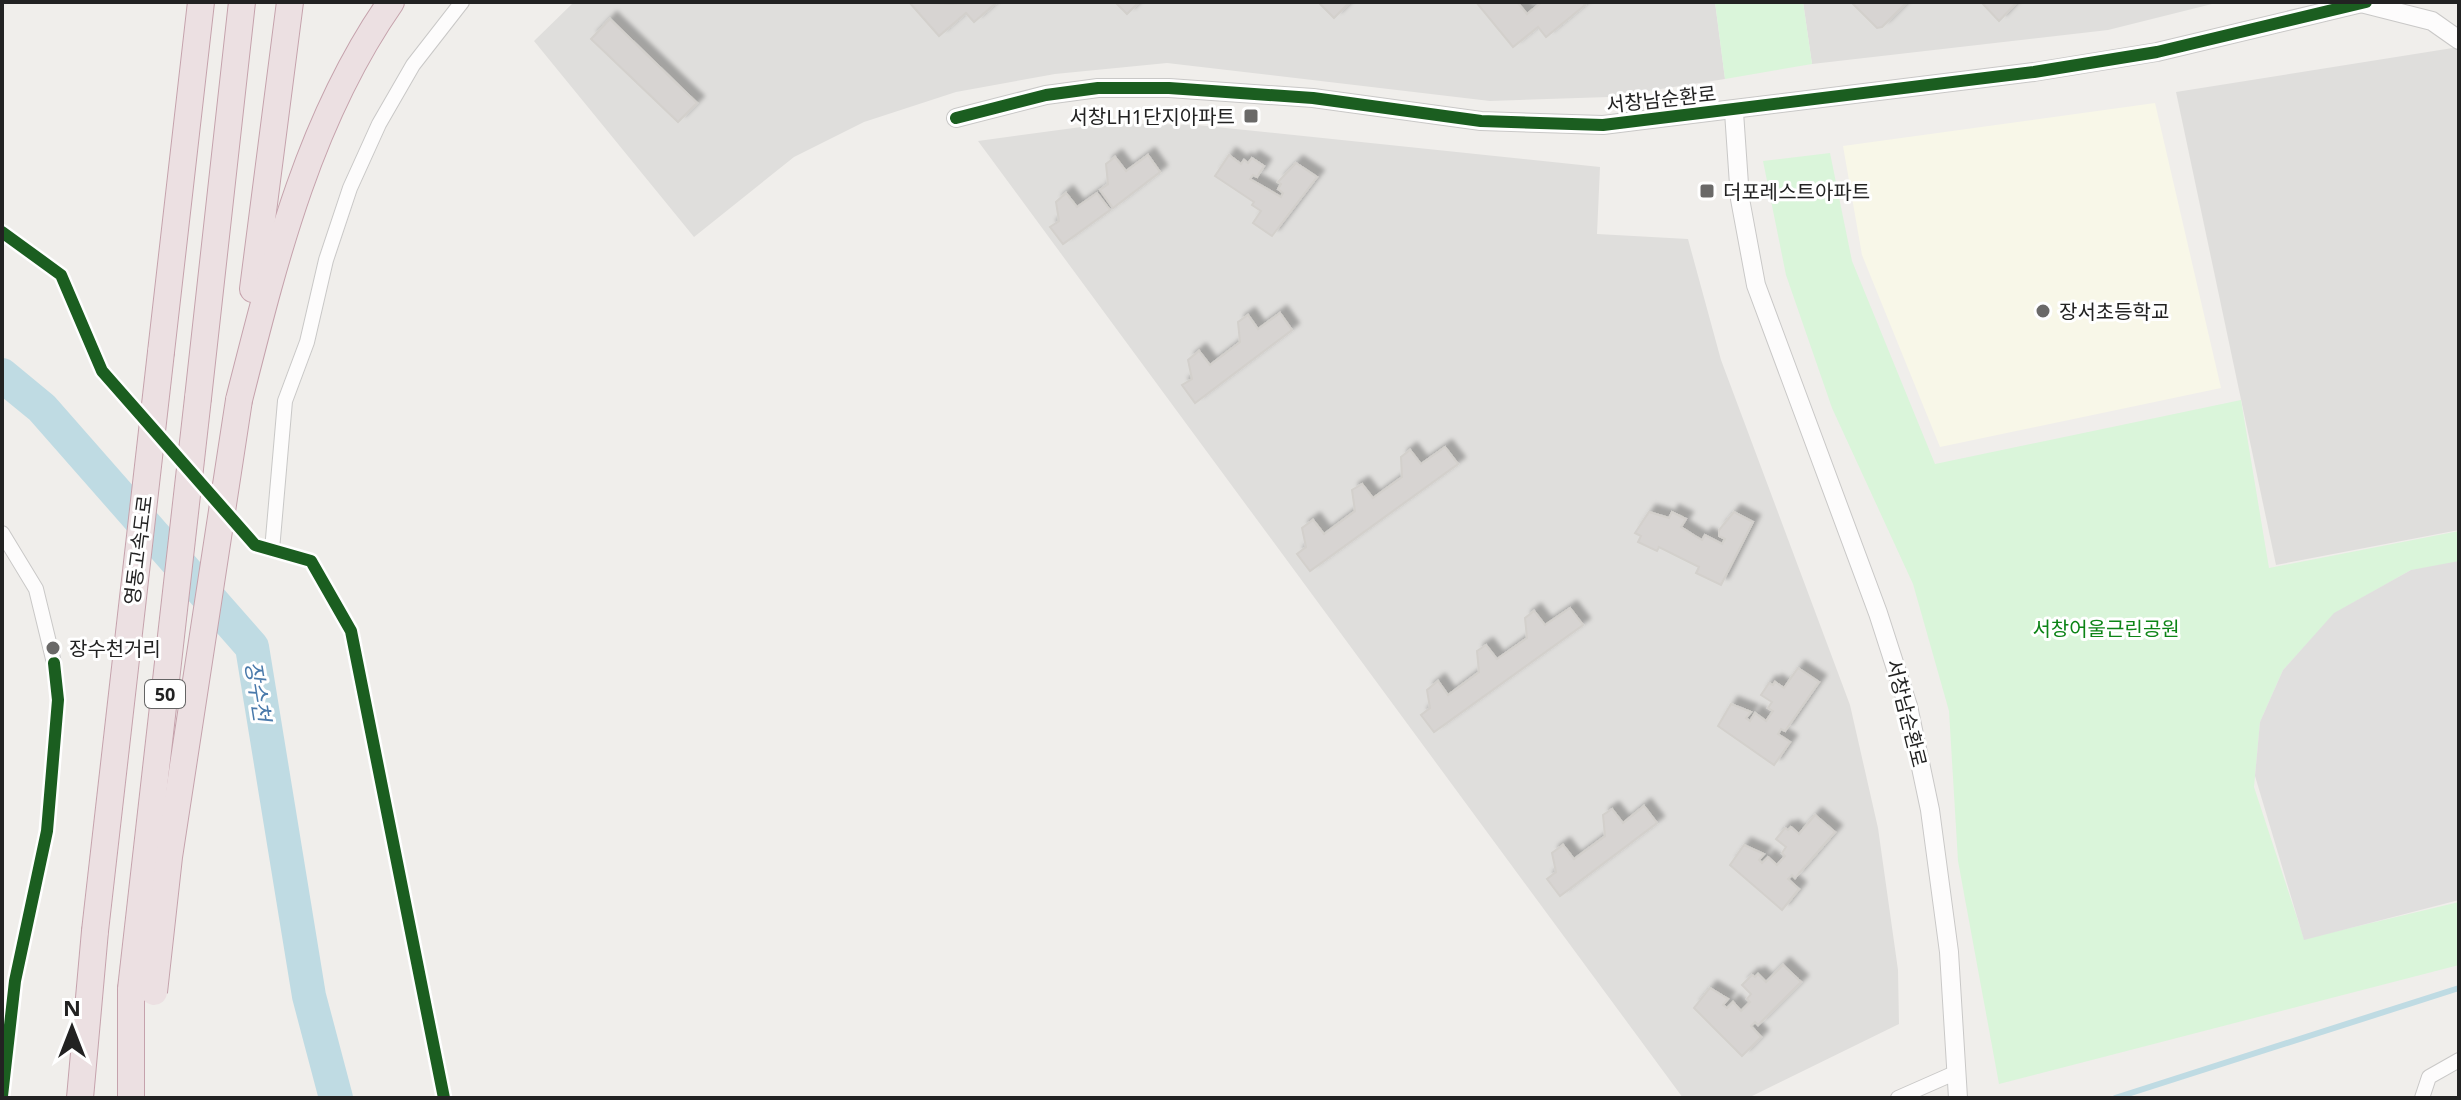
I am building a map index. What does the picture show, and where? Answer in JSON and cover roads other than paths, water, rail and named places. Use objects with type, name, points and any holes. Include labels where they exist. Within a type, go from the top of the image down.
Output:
[{"type":"highway","name":"영동고속도로","points":[[80,1098],[95,931],[201,2]]},
{"type":"highway","name":"영동고속도로","points":[[132,1088],[198,398],[242,2]]},
{"type":"highway","points":[[143,991],[169,857],[239,400],[290,2]]},
{"type":"highway","points":[[239,400],[275,257],[307,163],[339,90],[391,2]]},
{"type":"street","points":[[272,550],[285,401],[307,342],[326,260],[350,188],[379,124],[413,65],[462,2]]},
{"type":"street","points":[[2364,2],[2432,21],[2459,40]]},
{"type":"street","name":"서창남순환로","points":[[956,118],[1046,95],[1126,88],[1313,98],[1496,122],[1603,125],[1734,112],[2157,52],[2364,2]]},
{"type":"street","name":"서창남순환로","points":[[1734,112],[1740,199],[1756,285],[1878,613],[1908,706],[1930,810],[1947,936],[1958,1098]]},
{"type":"street","points":[[2,232],[61,275],[102,371],[255,545],[311,561],[351,631],[444,1098]]},
{"type":"street","points":[[2,533],[36,589],[54,663]]},
{"type":"street","points":[[2422,1098],[2429,1077],[2459,1060]]},
{"type":"street","points":[[1898,1098],[1957,1072]]},
{"type":"waterway","name":"장수천","points":[[2,375],[42,408],[252,647],[309,996],[336,1098]]},
{"type":"waterway","points":[[2115,1098],[2459,988]]},
{"type":"place","name":"서창LH1단지아파트","points":[[1251,116]]},
{"type":"place","name":"더포레스트아파트","points":[[1707,191]]},
{"type":"place","name":"장서초등학교","points":[[2043,311]]},
{"type":"place","name":"장수천거리","points":[[53,648]]},
{"type":"park label","name":"서창어울근린공원","points":[[2106,628]]}]
